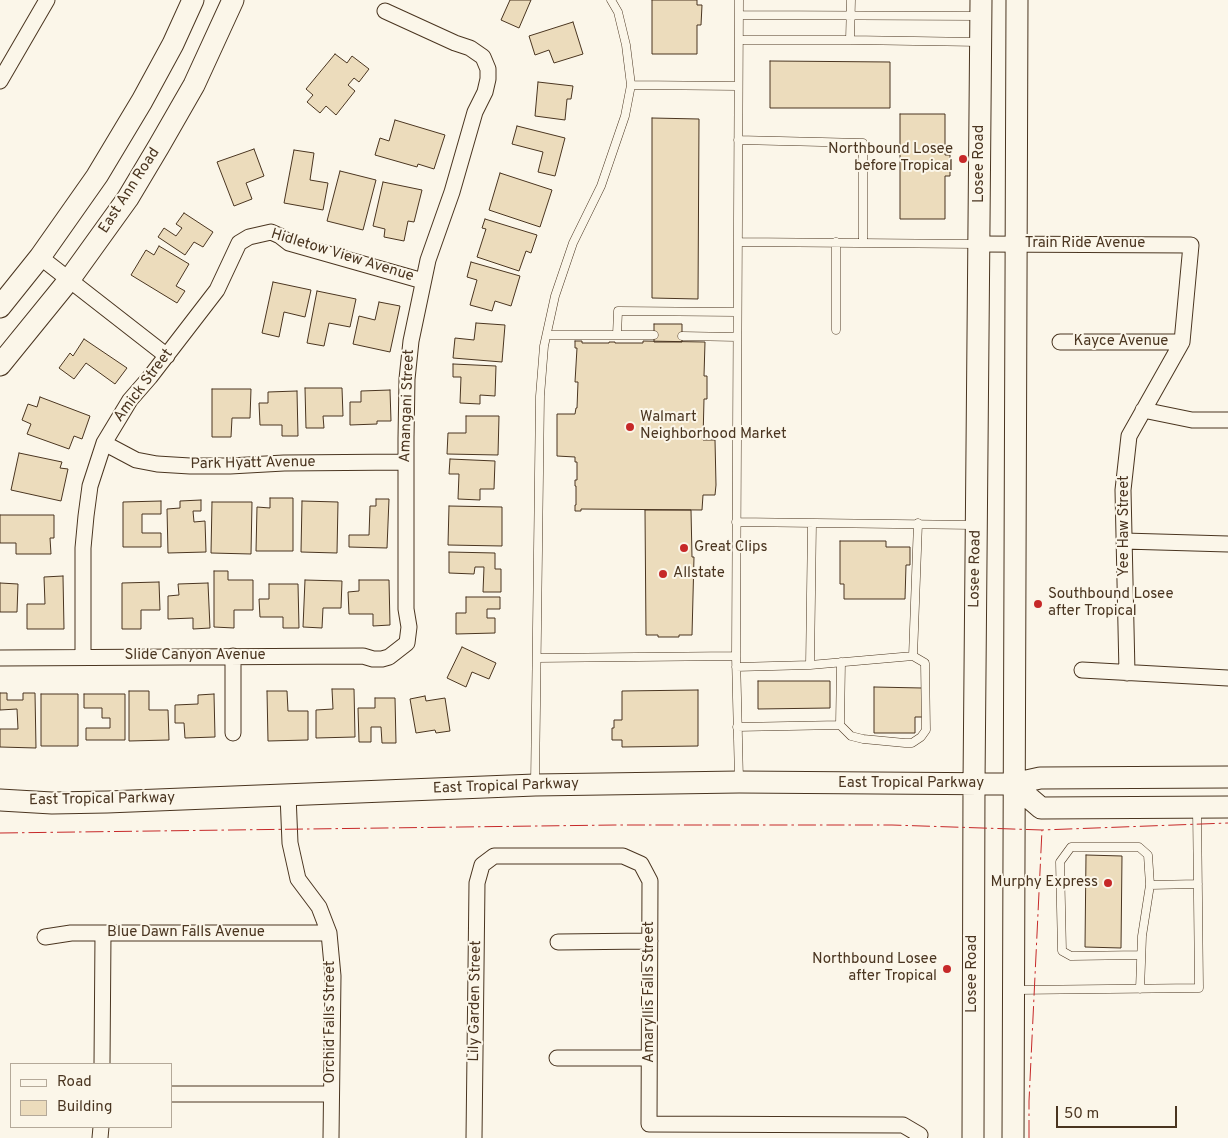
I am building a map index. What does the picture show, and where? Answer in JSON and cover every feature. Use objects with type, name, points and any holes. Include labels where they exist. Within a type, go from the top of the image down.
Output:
[{"type":"main road","points":[[0,307],[40,257],[97,176],[133,117],[173,44],[193,0]]},
{"type":"main road","name":"East Ann Road","points":[[0,365],[69,280],[109,226],[160,146],[205,63],[233,0]]},
{"type":"main road","points":[[1013,1138],[1017,0]]},
{"type":"main road","name":"Losee Road","points":[[973,1138],[974,784],[981,8]]},
{"type":"main road","name":"East Tropical Parkway","points":[[0,800],[52,803],[106,802],[535,786],[739,782],[1013,784],[1040,778],[1228,777]]},
{"type":"main road","points":[[1013,784],[1041,808],[1228,807]]},
{"type":"street","points":[[0,81],[47,0]]},
{"type":"street","name":"Amangani Street","points":[[385,10],[455,43],[470,48],[483,57],[488,69],[485,92],[475,112],[452,192],[428,260],[411,341],[407,379],[406,462],[406,609],[409,627],[407,642],[389,657]]},
{"type":"street","name":"Hidletow View Avenue","points":[[260,234],[271,232],[280,236],[288,243],[423,281]]},
{"type":"street","name":"Amick Street","points":[[83,657],[83,548],[86,516],[90,486],[104,443],[130,400],[167,356],[217,290],[239,243],[248,237],[260,234]]},
{"type":"street","name":"Train Ride Avenue","points":[[979,244],[1191,244]]},
{"type":"street","name":"Yee Haw Street","points":[[1127,672],[1123,490],[1129,436],[1182,342],[1191,244]]},
{"type":"street","points":[[40,257],[167,356]]},
{"type":"street","name":"Kayce Avenue","points":[[1060,342],[1182,342]]},
{"type":"street","points":[[1143,410],[1192,420],[1228,420]]},
{"type":"street","name":"Park Hyatt Avenue","points":[[104,443],[136,460],[182,466],[406,462]]},
{"type":"street","points":[[1124,541],[1228,544]]},
{"type":"street","points":[[233,656],[233,732]]},
{"type":"street","name":"Slide Canyon Avenue","points":[[0,658],[362,656],[382,659],[389,657]]},
{"type":"street","points":[[1082,670],[1228,678]]},
{"type":"street","name":"Orchid Falls Street","points":[[288,795],[290,843],[298,879],[318,906],[329,933],[333,976],[331,1138]]},
{"type":"street","name":"Amaryllis Falls Street","points":[[482,866],[494,856],[623,856],[641,864],[650,881],[649,1124],[694,1131]]},
{"type":"street","name":"Lily Garden Street","points":[[474,1138],[477,883],[482,866]]},
{"type":"street","name":"Blue Dawn Falls Avenue","points":[[45,936],[71,933],[329,933]]},
{"type":"street","points":[[102,1063],[103,934]]},
{"type":"street","points":[[558,942],[650,941]]},
{"type":"street","points":[[557,1058],[649,1058]]},
{"type":"street","points":[[172,1094],[331,1094]]},
{"type":"street","points":[[694,1131],[878,1132],[903,1125],[920,1135]]},
{"type":"lane","points":[[535,786],[540,396],[544,346],[555,296],[573,243],[601,186],[622,125],[630,85],[626,45],[618,12],[612,0]]},
{"type":"lane","points":[[739,0],[736,522],[736,667],[739,782]]},
{"type":"lane","points":[[850,40],[851,0]]},
{"type":"lane","points":[[739,15],[850,15],[981,8]]},
{"type":"lane","points":[[739,40],[981,42]]},
{"type":"lane","points":[[630,85],[738,86]]},
{"type":"lane","points":[[738,140],[863,143],[863,243]]},
{"type":"lane","points":[[738,242],[979,244]]},
{"type":"lane","points":[[836,242],[836,330]]},
{"type":"lane","points":[[617,335],[618,311],[737,312]]},
{"type":"lane","points":[[547,334],[654,335]]},
{"type":"lane","points":[[682,336],[737,337]]},
{"type":"lane","points":[[736,522],[976,525]]},
{"type":"lane","points":[[810,665],[812,523]]},
{"type":"lane","points":[[913,656],[918,523]]},
{"type":"lane","points":[[537,658],[736,656]]},
{"type":"lane","points":[[736,667],[810,665],[841,662],[913,656],[925,663],[926,730],[921,737],[912,742],[904,743],[851,736],[840,725],[841,662]]},
{"type":"lane","points":[[737,727],[840,725]]},
{"type":"lane","points":[[1014,990],[1199,988],[1197,807]]},
{"type":"lane","points":[[1140,989],[1142,936],[1150,886],[1148,855],[1139,847],[1071,847],[1060,862],[1062,951],[1071,956],[1141,955]]},
{"type":"lane","points":[[1150,886],[1198,884]]},
{"type":"building","points":[[510,0],[531,0],[519,28],[501,20]]},
{"type":"building","points":[[652,0],[697,0],[697,5],[702,5],[701,25],[697,25],[697,54],[652,54]]},
{"type":"building","points":[[573,22],[583,54],[554,63],[549,50],[535,55],[529,36]]},
{"type":"building","points":[[335,54],[347,63],[352,56],[369,69],[359,82],[354,78],[348,85],[355,91],[336,115],[326,106],[320,113],[307,102],[313,95],[306,89]]},
{"type":"building","points":[[770,61],[890,62],[890,108],[770,108]]},
{"type":"building","points":[[538,82],[573,86],[571,99],[567,99],[565,120],[535,116]]},
{"type":"building","points":[[900,114],[945,114],[945,155],[950,155],[950,176],[945,176],[945,219],[900,219]]},
{"type":"building","points":[[652,118],[699,119],[698,299],[652,298]]},
{"type":"building","points":[[395,120],[445,135],[434,169],[418,164],[417,167],[375,155],[380,138],[389,141]]},
{"type":"building","points":[[517,126],[565,138],[555,176],[538,172],[543,152],[512,144]]},
{"type":"building","points":[[254,149],[264,176],[246,183],[252,199],[234,206],[217,162]]},
{"type":"building","points":[[294,150],[314,153],[310,180],[328,183],[323,210],[284,203]]},
{"type":"building","points":[[340,171],[376,180],[363,230],[327,221]]},
{"type":"building","points":[[500,173],[552,190],[540,227],[489,210]]},
{"type":"building","points":[[383,182],[422,190],[414,222],[408,221],[404,241],[384,237],[385,229],[373,226]]},
{"type":"building","points":[[184,213],[213,232],[203,247],[194,242],[185,255],[158,237],[164,228],[176,236],[182,228],[176,224]]},
{"type":"building","points":[[485,219],[537,235],[531,253],[526,251],[519,271],[477,257],[486,229],[482,228]]},
{"type":"building","points":[[159,246],[189,264],[176,286],[185,291],[177,303],[131,275],[146,250],[154,255]]},
{"type":"building","points":[[471,262],[520,276],[511,306],[495,301],[492,311],[470,305],[477,280],[467,277]]},
{"type":"building","points":[[273,282],[311,290],[305,317],[284,312],[279,337],[262,333]]},
{"type":"building","points":[[317,291],[356,299],[350,327],[329,323],[324,346],[307,343]]},
{"type":"building","points":[[379,302],[400,306],[390,352],[353,344],[359,316],[375,320]]},
{"type":"building","points":[[476,323],[505,325],[502,362],[453,358],[455,338],[474,340]]},
{"type":"building","points":[[654,324],[682,324],[682,342],[654,342]]},
{"type":"building","points":[[84,339],[127,368],[115,384],[86,363],[74,379],[59,368],[70,353],[73,356]]},
{"type":"building","name":"Walmart Neighborhood Market","points":[[575,341],[582,341],[582,343],[643,343],[643,341],[705,342],[704,376],[707,376],[707,399],[704,399],[703,440],[715,440],[716,485],[715,495],[703,495],[702,510],[581,509],[581,511],[575,511],[577,462],[575,462],[575,457],[557,456],[557,414],[575,414],[577,408],[578,382],[575,382],[577,348],[575,348]]},
{"type":"building","points":[[453,364],[496,366],[495,396],[480,395],[480,404],[460,403],[461,377],[453,377]]},
{"type":"building","points":[[305,388],[342,388],[343,416],[323,416],[324,428],[306,428]]},
{"type":"building","points":[[212,389],[251,389],[250,418],[232,418],[231,437],[212,437]]},
{"type":"building","points":[[390,390],[391,421],[377,421],[377,424],[350,425],[350,402],[361,402],[361,391]]},
{"type":"building","points":[[297,391],[298,436],[282,436],[282,425],[260,425],[259,403],[268,403],[268,392]]},
{"type":"building","points":[[40,397],[90,416],[82,439],[74,436],[69,449],[27,434],[31,424],[22,420],[28,404],[37,407]]},
{"type":"building","points":[[466,416],[499,416],[498,455],[447,454],[448,433],[466,433]]},
{"type":"building","points":[[19,453],[62,462],[60,468],[68,469],[61,501],[11,490]]},
{"type":"building","points":[[450,459],[495,461],[494,489],[480,489],[480,500],[458,499],[459,474],[449,474]]},
{"type":"building","points":[[270,498],[293,498],[293,551],[256,551],[257,507],[270,508]]},
{"type":"building","points":[[376,499],[389,499],[387,548],[349,547],[349,535],[369,535],[370,506],[376,506]]},
{"type":"building","points":[[201,500],[201,511],[193,511],[194,522],[205,521],[206,552],[168,553],[167,509],[180,508],[180,501]]},
{"type":"building","points":[[161,501],[161,514],[142,514],[142,533],[161,533],[161,547],[123,547],[123,502]]},
{"type":"building","points":[[302,501],[338,502],[337,553],[301,552]]},
{"type":"building","points":[[212,502],[252,502],[251,554],[211,553]]},
{"type":"building","points":[[449,506],[502,507],[502,546],[448,545]]},
{"type":"building","points":[[645,510],[691,510],[692,557],[694,557],[692,635],[658,637],[658,635],[646,635]]},
{"type":"building","points":[[0,515],[54,515],[54,538],[50,538],[51,554],[16,554],[16,543],[0,543]]},
{"type":"building","points":[[840,541],[886,541],[886,547],[910,547],[910,565],[906,565],[905,599],[844,599],[844,584],[840,584]]},
{"type":"building","points":[[449,552],[495,553],[495,569],[501,569],[501,592],[483,592],[484,567],[475,567],[474,574],[449,573]]},
{"type":"building","points":[[214,571],[228,571],[228,580],[253,580],[253,610],[234,610],[234,628],[214,627]]},
{"type":"building","points":[[63,576],[64,629],[27,629],[27,604],[45,604],[44,577]]},
{"type":"building","points":[[305,580],[342,581],[341,608],[323,608],[322,628],[303,627]]},
{"type":"building","points":[[359,580],[389,580],[390,625],[373,626],[373,614],[349,614],[348,592],[359,591]]},
{"type":"building","points":[[159,582],[160,610],[141,610],[141,629],[122,629],[122,583]]},
{"type":"building","points":[[0,583],[18,584],[17,612],[0,612]]},
{"type":"building","points":[[208,583],[210,628],[193,629],[193,618],[168,619],[168,596],[179,595],[178,584]]},
{"type":"building","points":[[269,584],[298,584],[299,628],[283,628],[283,617],[260,617],[259,599],[269,599]]},
{"type":"building","points":[[466,597],[500,597],[500,609],[487,609],[487,618],[495,618],[495,633],[456,634],[456,613],[466,613]]},
{"type":"building","points":[[462,647],[496,663],[489,679],[472,672],[466,687],[447,678]]},
{"type":"building","points":[[758,681],[830,681],[830,708],[758,709]]},
{"type":"building","points":[[874,687],[922,688],[924,717],[915,717],[915,733],[874,733]]},
{"type":"building","points":[[332,689],[354,689],[355,737],[316,738],[316,710],[333,709]]},
{"type":"building","points":[[698,690],[698,746],[622,747],[622,740],[612,740],[614,720],[622,720],[622,691]]},
{"type":"building","points":[[129,691],[149,691],[149,710],[168,710],[169,740],[129,741]]},
{"type":"building","points":[[267,691],[287,691],[288,711],[308,711],[308,740],[268,741]]},
{"type":"building","points":[[0,693],[7,693],[7,700],[23,700],[23,693],[35,693],[36,748],[0,747],[0,729],[18,729],[17,709],[0,710]]},
{"type":"building","points":[[41,694],[78,694],[78,746],[41,746]]},
{"type":"building","points":[[84,694],[125,694],[125,740],[86,740],[86,728],[110,728],[110,718],[102,718],[102,708],[84,708]]},
{"type":"building","points":[[214,694],[215,737],[185,738],[184,723],[175,723],[175,705],[198,704],[198,695]]},
{"type":"building","points":[[425,696],[426,701],[445,698],[450,731],[436,733],[435,730],[416,733],[410,699]]},
{"type":"building","points":[[375,698],[395,698],[396,743],[382,743],[381,727],[371,727],[371,742],[359,742],[358,708],[375,708]]},
{"type":"building","points":[[1086,855],[1122,856],[1121,948],[1085,947]]},
{"type":"power","points":[[0,833],[615,825],[892,825],[1042,830],[1228,823]]},
{"type":"power","points":[[1029,1138],[1029,1101],[1042,830]]},
{"type":"place","name":"Northbound Losee before Tropical","points":[[963,159]]},
{"type":"place","name":"Walmart Neighborhood Market","points":[[630,427]]},
{"type":"place","name":"Great Clips","points":[[684,548]]},
{"type":"place","name":"Allstate","points":[[663,574]]},
{"type":"place","name":"Southbound Losee after Tropical","points":[[1038,604]]},
{"type":"place","name":"Murphy Express","points":[[1108,883]]},
{"type":"place","name":"Northbound Losee after Tropical","points":[[947,969]]}]
